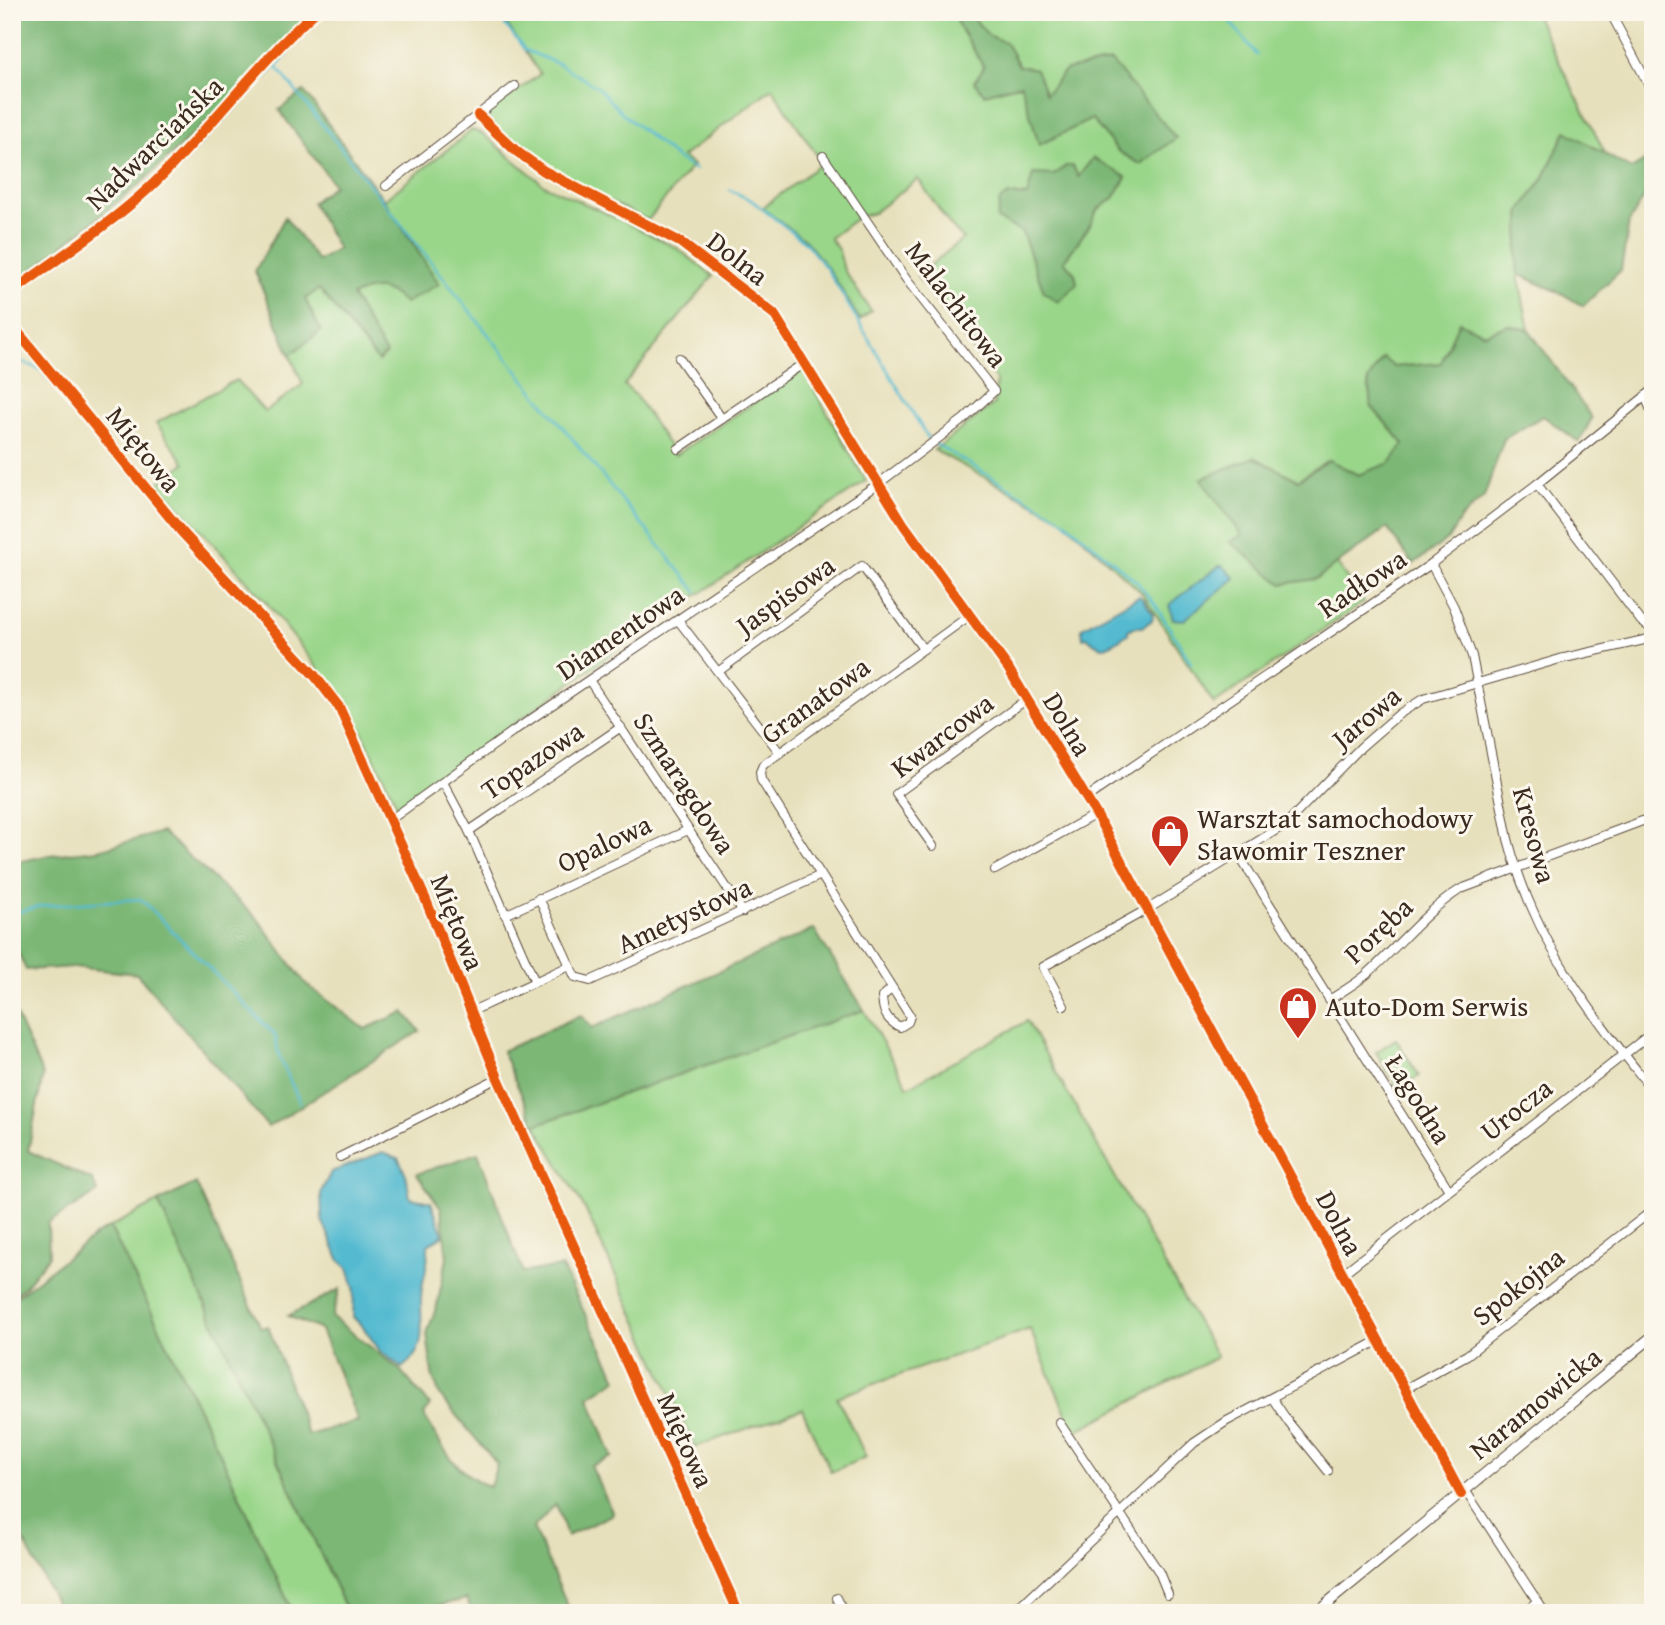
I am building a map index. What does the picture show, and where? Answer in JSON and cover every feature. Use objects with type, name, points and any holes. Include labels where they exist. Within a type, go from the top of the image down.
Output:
[{"type":"street","name":"Nadwarciańska","points":[[12,292],[120,215],[144,193],[315,12]]},
{"type":"street","points":[[1610,12],[1653,93]]},
{"type":"street","points":[[386,186],[515,86]]},
{"type":"street","name":"Dolna","points":[[478,115],[544,172],[680,242],[774,314],[904,525],[1008,668],[1096,814],[1405,1390],[1463,1492],[1545,1613]]},
{"type":"street","name":"Malachitowa","points":[[823,156],[906,279],[994,391],[964,419],[878,484]]},
{"type":"street","name":"Miętowa","points":[[12,325],[181,531],[333,698],[345,718],[425,898],[498,1078],[740,1613]]},
{"type":"street","points":[[679,358],[722,419]]},
{"type":"street","points":[[678,449],[804,363]]},
{"type":"street","name":"Radłowa","points":[[1086,798],[1431,564],[1537,484],[1653,390]]},
{"type":"street","points":[[1644,396],[1653,415]]},
{"type":"street","name":"Diamentowa","points":[[390,820],[589,680],[878,484]]},
{"type":"street","points":[[1537,484],[1641,621],[1653,630]]},
{"type":"street","name":"Kresowa","points":[[1431,564],[1445,587],[1465,632],[1478,682],[1516,868],[1534,916],[1555,958],[1587,1007],[1653,1091]]},
{"type":"street","name":"Jaspisowa","points":[[719,671],[862,566],[923,649]]},
{"type":"street","name":"Granatowa","points":[[892,988],[882,997],[883,1012],[890,1022],[900,1027],[908,1022],[909,1016],[892,988],[761,780],[760,772],[763,765],[969,616]]},
{"type":"street","points":[[678,621],[780,753]]},
{"type":"street","name":"Jarowa","points":[[1063,1006],[1043,967],[1148,909],[1293,818],[1350,757],[1399,714],[1423,699],[1560,659],[1653,638]]},
{"type":"street","name":"Szmaragdowa","points":[[589,680],[743,912]]},
{"type":"street","name":"Kwarcowa","points":[[933,846],[896,794],[1027,699]]},
{"type":"street","name":"Topazowa","points":[[469,831],[621,727]]},
{"type":"street","points":[[443,782],[469,831],[534,982]]},
{"type":"street","points":[[995,870],[1096,814]]},
{"type":"street","name":"Poręba","points":[[1329,1000],[1368,973],[1447,898],[1474,883],[1653,817]]},
{"type":"street","name":"Opalowa","points":[[505,915],[688,830]]},
{"type":"street","name":"Łagodna","points":[[1238,854],[1450,1190]]},
{"type":"street","name":"Ametystowa","points":[[569,966],[575,977],[596,980],[821,875]]},
{"type":"street","points":[[470,1012],[569,966],[539,898]]},
{"type":"street","name":"Urocza","points":[[1342,1274],[1653,1032]]},
{"type":"street","points":[[340,1157],[498,1078]]},
{"type":"street","name":"Spokojna","points":[[1405,1390],[1467,1355],[1653,1210]]},
{"type":"street","name":"Naramowicka","points":[[1315,1613],[1653,1336]]},
{"type":"street","points":[[1014,1613],[1082,1550],[1118,1512],[1210,1431],[1378,1341]]},
{"type":"street","points":[[1272,1398],[1328,1471]]},
{"type":"street","points":[[1059,1422],[1159,1572],[1168,1594]]},
{"type":"street","points":[[837,1598],[844,1613]]},
{"type":"street","points":[[1522,1613],[1538,1601]]},
{"type":"green space","points":[[12,12],[324,12],[140,184],[12,286]]},
{"type":"green space","points":[[499,12],[963,12],[957,21],[984,67],[985,94],[1021,84],[1092,119],[1118,151],[1140,164],[1175,137],[1046,95],[1019,66],[1006,43],[988,35],[968,12],[1534,12],[1606,155],[1566,132],[1543,179],[1521,210],[1518,274],[1529,330],[1508,325],[1485,334],[1441,363],[1393,367],[1383,358],[1368,380],[1371,406],[1404,444],[1390,464],[1358,475],[1328,460],[1298,480],[1254,457],[1201,479],[1243,535],[1231,542],[1316,579],[1337,564],[1364,602],[1214,704],[1142,593],[1062,519],[934,450],[994,404],[996,380],[917,276],[963,239],[918,179],[873,213],[858,217],[830,238],[839,251],[844,270],[871,311],[860,320],[830,271],[806,241],[762,208],[822,163],[772,88],[682,157],[693,165],[648,220],[554,176],[512,144],[485,115],[540,74]],"holes":[[[1093,158],[1126,177],[1114,198],[1097,210],[1090,225],[1064,262],[1075,274],[1044,292],[1009,195],[1027,196],[1066,166],[1073,166],[1078,177]]]},
{"type":"green space","points":[[963,12],[968,12],[988,35],[1006,43],[1019,66],[1036,69],[1046,94],[1066,70],[1111,61],[1176,138],[1140,164],[1118,151],[1092,119],[1039,145],[1021,84],[984,94],[974,82],[984,67],[956,21]]},
{"type":"green space","points":[[304,91],[387,204],[439,284],[405,303],[392,293],[380,289],[352,296],[386,354],[378,361],[319,289],[305,299],[321,331],[290,355],[255,271],[285,217],[318,261],[338,249],[312,203],[334,185],[279,110]]},
{"type":"green space","points":[[472,130],[483,134],[544,185],[677,248],[713,276],[624,385],[635,395],[675,455],[803,370],[866,481],[674,609],[398,807],[353,713],[265,601],[158,483],[185,463],[156,423],[236,380],[265,412],[303,384],[290,355],[320,331],[305,299],[319,288],[377,360],[386,355],[352,296],[366,289],[439,284],[384,200]]},
{"type":"green space","points":[[1566,131],[1631,169],[1653,156],[1653,183],[1629,222],[1621,270],[1583,306],[1518,274],[1521,210],[1543,179]]},
{"type":"green space","points":[[1093,158],[1126,177],[1114,198],[1097,210],[1090,225],[1064,261],[1075,274],[1077,284],[1058,302],[1044,292],[1022,232],[997,219],[1000,200],[1009,195],[1027,196],[1033,174],[1054,175],[1066,166],[1073,166],[1078,177]]},
{"type":"green space","points":[[1459,322],[1485,334],[1508,325],[1529,330],[1592,418],[1579,442],[1543,416],[1504,439],[1484,497],[1461,518],[1448,539],[1413,564],[1387,528],[1316,579],[1282,584],[1230,542],[1242,535],[1201,479],[1254,457],[1298,480],[1329,460],[1358,475],[1390,463],[1404,444],[1371,406],[1368,380],[1383,358],[1394,367],[1441,363]]},
{"type":"green space","points":[[162,832],[257,918],[306,984],[365,1029],[404,1012],[420,1031],[268,1127],[137,974],[74,967],[26,970],[12,939],[12,863],[50,855],[98,850]]},
{"type":"green space","points":[[814,929],[864,1010],[535,1125],[502,1051],[581,1015],[592,1028]]},
{"type":"green space","points":[[12,1006],[43,1075],[28,1151],[92,1180],[98,1192],[48,1223],[49,1256],[24,1287],[12,1297]]},
{"type":"green space","points":[[864,1010],[908,1087],[1027,1021],[1217,1357],[1074,1432],[1030,1329],[837,1397],[866,1457],[831,1472],[802,1409],[695,1447],[585,1209],[535,1125]]},
{"type":"green space","points":[[1396,1039],[1419,1076],[1399,1089],[1376,1052]]},
{"type":"green space","points":[[478,1153],[523,1272],[562,1267],[617,1379],[589,1397],[612,1457],[591,1466],[613,1514],[567,1536],[556,1504],[533,1528],[571,1613],[474,1613],[466,1599],[409,1613],[348,1613],[158,1202],[196,1183],[261,1328],[268,1326],[308,1435],[358,1421],[321,1330],[288,1316],[340,1289],[332,1317],[400,1370],[430,1405],[424,1415],[450,1457],[467,1474],[490,1487],[497,1464],[440,1396],[432,1374],[427,1333],[437,1305],[447,1258],[441,1208],[417,1174]]},
{"type":"green space","points":[[158,1202],[348,1613],[293,1613],[211,1434],[110,1227]]},
{"type":"green space","points":[[110,1227],[211,1434],[293,1613],[44,1613],[56,1603],[12,1518],[12,1300],[97,1234]]},
{"type":"water","points":[[1219,566],[1223,566],[1235,578],[1184,620],[1173,619],[1169,605]]},
{"type":"water","points":[[1139,596],[1153,614],[1152,620],[1143,627],[1134,627],[1111,645],[1102,647],[1087,637],[1083,638],[1082,628]]},
{"type":"water","points":[[383,1152],[398,1158],[406,1174],[410,1198],[431,1202],[443,1235],[428,1245],[421,1299],[421,1341],[412,1360],[402,1368],[380,1351],[353,1317],[354,1287],[348,1268],[340,1261],[322,1220],[321,1192],[331,1172]]},
{"type":"waterway","points":[[495,12],[525,50],[559,64],[597,87],[623,114],[676,158],[696,170]]},
{"type":"waterway","points":[[1222,12],[1257,55]]},
{"type":"waterway","points":[[131,214],[288,54]]},
{"type":"waterway","points":[[276,66],[522,377],[697,592]]},
{"type":"waterway","points":[[730,190],[751,200],[805,242],[827,269],[929,440],[1062,519],[1137,582],[1154,603],[1191,663]]},
{"type":"waterway","points":[[12,358],[40,369],[72,405]]},
{"type":"waterway","points":[[12,914],[40,906],[140,899],[275,1035],[279,1056],[300,1103]]},
{"type":"cycle path","points":[[12,292],[99,229],[149,188],[315,12]]},
{"type":"cycle path","points":[[478,115],[516,151],[544,171],[680,242],[774,314],[904,525],[1008,668],[1096,814],[1461,1494]]},
{"type":"cycle path","points":[[12,325],[181,531],[315,676],[339,707],[425,898],[498,1078],[739,1613]]},
{"type":"place","name":"Warsztat samochodowy Sławomir Teszner","points":[[1170,868]]},
{"type":"place","name":"Auto-Dom Serwis","points":[[1298,1040]]}]
